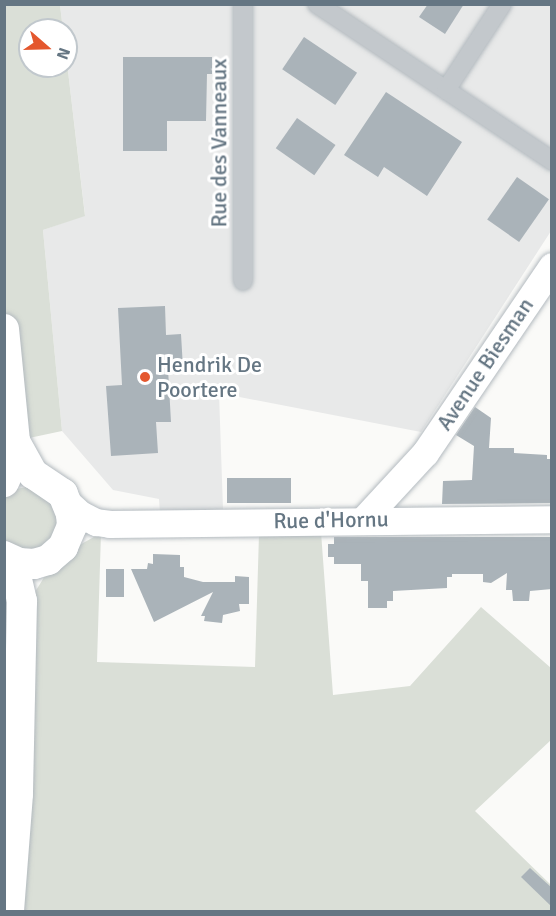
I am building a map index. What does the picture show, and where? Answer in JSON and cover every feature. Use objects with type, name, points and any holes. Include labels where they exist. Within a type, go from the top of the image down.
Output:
[{"type":"main road","points":[[4,329],[15,441],[13,464],[4,484]]},
{"type":"main road","points":[[15,441],[33,474],[47,481],[63,494],[68,503],[72,526],[55,553],[28,585],[22,601]]},
{"type":"main road","points":[[4,484],[24,478],[47,481]]},
{"type":"main road","points":[[5,557],[19,563],[33,564],[55,553]]},
{"type":"main road","points":[[5,557],[16,575],[22,601],[18,794],[9,912]]},
{"type":"street","name":"Rue des Vanneaux","points":[[243,4],[243,281]]},
{"type":"street","points":[[317,4],[552,161]]},
{"type":"street","points":[[446,90],[502,4]]},
{"type":"street","name":"Avenue Biesman","points":[[364,519],[417,462],[552,266]]},
{"type":"street","name":"Avenue Biesman","points":[[398,519],[417,462]]},
{"type":"street","points":[[68,503],[80,514],[96,522],[110,524]]},
{"type":"street","name":"Rue d'Hornu","points":[[110,524],[364,519],[552,519]]},
{"type":"street","points":[[55,553],[72,538],[110,524]]},
{"type":"shaded area","points":[[4,5],[60,5],[62,18],[18,18],[18,78],[69,78],[85,216],[43,230],[62,431],[15,441],[4,328]]},
{"type":"shaded area","points":[[60,5],[551,5],[551,231],[421,432],[219,393],[223,509],[160,513],[159,499],[113,490],[62,431],[43,230],[85,215],[69,78],[78,78],[78,18],[62,18]]},
{"type":"shaded area","points":[[27,487],[47,493],[61,520],[47,547],[27,553],[4,543],[4,497],[16,489]]},
{"type":"shaded area","points":[[321,532],[333,695],[410,686],[481,607],[551,668],[551,740],[475,811],[551,885],[551,911],[15,912],[35,592],[48,571],[76,547],[101,533],[97,662],[255,667],[259,534]]},
{"type":"building","points":[[428,4],[464,4],[445,34],[419,17]]},
{"type":"building","points":[[304,37],[357,73],[335,105],[282,69]]},
{"type":"building","points":[[123,57],[212,57],[212,74],[207,74],[206,121],[167,121],[167,151],[123,151]]},
{"type":"building","points":[[386,92],[462,142],[427,196],[384,167],[378,177],[344,155]]},
{"type":"building","points":[[297,118],[336,145],[314,175],[276,148]]},
{"type":"building","points":[[517,177],[549,199],[519,242],[487,220]]},
{"type":"building","name":"Hendrik De Poortere","points":[[165,306],[166,335],[181,334],[183,368],[168,369],[171,422],[156,422],[158,453],[111,456],[106,386],[122,385],[118,308]]},
{"type":"building","points":[[475,407],[491,418],[489,448],[514,448],[514,453],[547,455],[547,459],[552,459],[552,503],[442,504],[443,481],[472,480],[474,446],[456,435]]},
{"type":"building","points":[[227,478],[291,478],[291,503],[227,503]]},
{"type":"building","points":[[334,537],[552,537],[552,589],[530,591],[529,601],[513,601],[512,590],[506,590],[507,573],[491,583],[483,582],[483,574],[452,574],[452,577],[447,577],[447,588],[393,591],[393,601],[387,601],[387,608],[368,608],[368,581],[361,581],[361,564],[334,564],[334,557],[328,557],[328,544],[334,544]]},
{"type":"building","points":[[153,554],[180,555],[180,567],[184,567],[184,577],[203,582],[235,582],[235,576],[249,577],[249,604],[239,604],[240,611],[223,615],[222,623],[204,621],[205,616],[201,616],[213,592],[154,622],[131,569],[147,569],[148,563],[153,564]]},
{"type":"building","points":[[106,569],[124,569],[124,597],[106,597]]},
{"type":"building","points":[[530,868],[552,888],[552,907],[521,877]]},
{"type":"place","name":"Hendrik De Poortere","points":[[145,377]]}]
